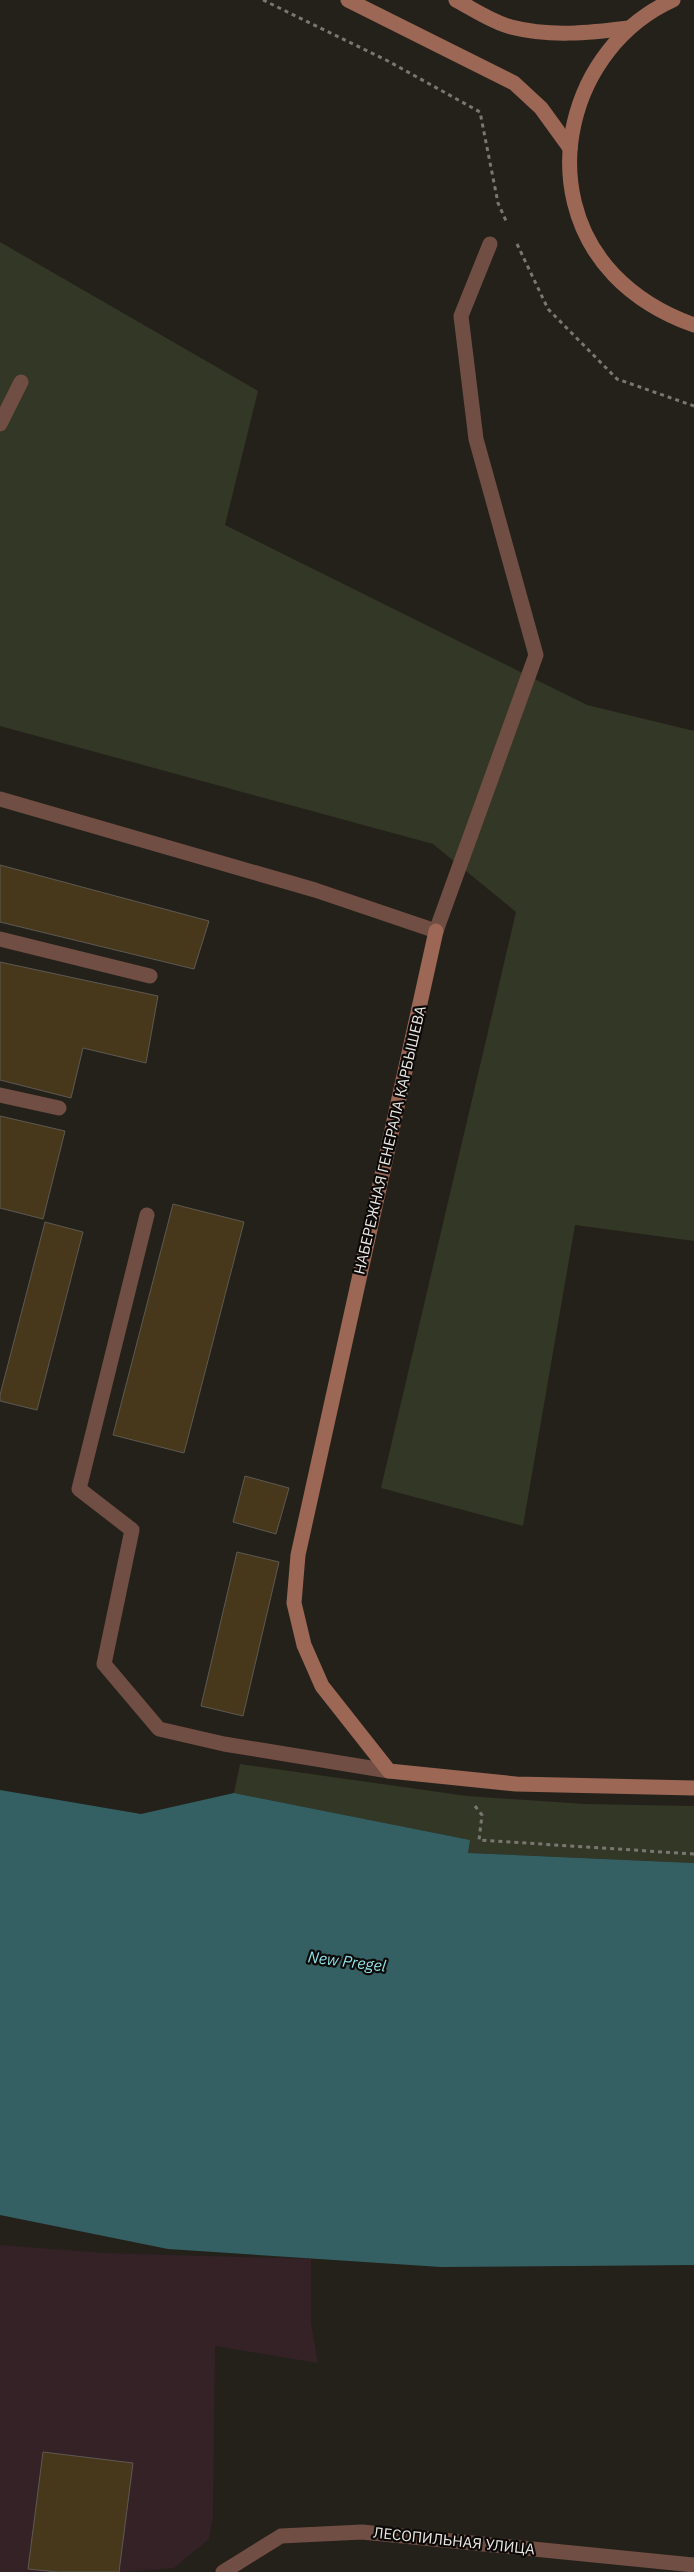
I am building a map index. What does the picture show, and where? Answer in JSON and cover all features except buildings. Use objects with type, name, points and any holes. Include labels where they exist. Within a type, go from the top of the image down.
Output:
[{"type":"street","points":[[348,0],[514,82],[541,108],[570,148]]},
{"type":"street","points":[[456,0],[509,26],[542,33],[578,34],[629,28]]},
{"type":"street","points":[[673,0],[656,8],[629,28],[606,53],[587,82],[576,114],[570,148],[571,182],[577,207],[593,246],[614,274],[639,297],[668,315],[694,325]]},
{"type":"street","points":[[0,799],[315,890],[436,931],[536,654],[476,439],[461,316],[490,244]]},
{"type":"street","points":[[0,424],[21,382]]},
{"type":"street","name":"НАБЕРЕЖНАЯ ГЕНЕРАЛА КАРБЫШЕВА","points":[[389,1771],[322,1686],[304,1645],[294,1603],[298,1555],[436,931]]},
{"type":"street","points":[[0,939],[150,976]]},
{"type":"street","points":[[0,1095],[59,1108]]},
{"type":"street","points":[[147,1215],[79,1490],[132,1530],[104,1664],[159,1729],[224,1744],[389,1771],[453,1779],[526,1785],[694,1788]]},
{"type":"street","name":"ЛЕСОПИЛЬНАЯ УЛИЦА","points":[[223,2572],[281,2536],[362,2532],[694,2565]]},
{"type":"path","points":[[263,0],[388,61],[480,112],[498,203],[510,230]]},
{"type":"path","points":[[514,238],[548,309],[617,379],[694,406]]},
{"type":"path","points":[[453,1779],[482,1815],[479,1840],[694,1854]]},
{"type":"shaded area","points":[[0,2245],[103,2253],[311,2259],[311,2323],[318,2363],[215,2346],[213,2516],[209,2539],[174,2568],[121,2572],[0,2572]]},
{"type":"green space","points":[[0,242],[258,391],[225,525],[587,705],[694,731],[694,1241],[575,1225],[523,1526],[381,1488],[516,912],[433,844],[0,726]]},
{"type":"green space","points":[[240,1764],[467,1796],[585,1804],[694,1806],[694,1863],[468,1853],[469,1840],[234,1793]]},
{"type":"water","name":"New Pregel","points":[[0,1790],[141,1814],[234,1793],[470,1840],[468,1853],[694,1863],[694,2265],[441,2267],[168,2249],[0,2215]]}]
